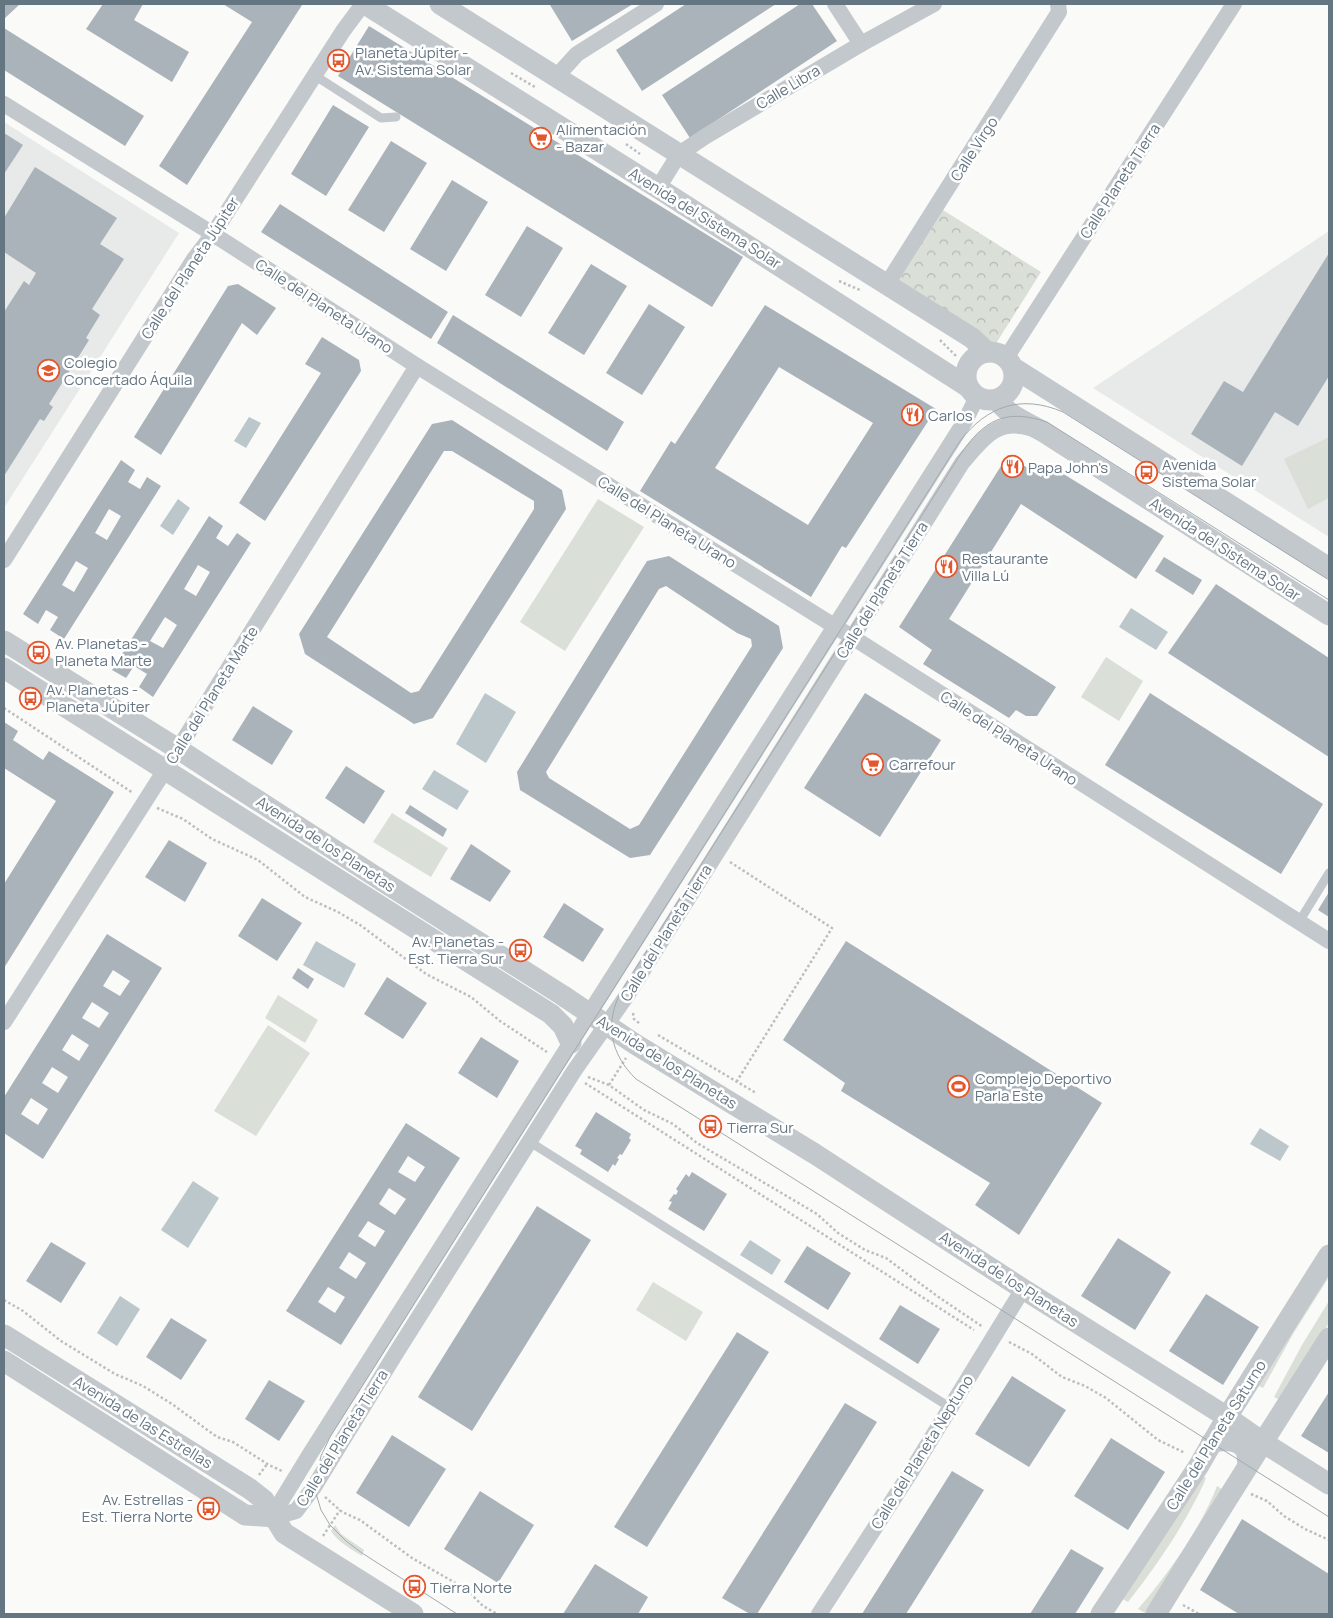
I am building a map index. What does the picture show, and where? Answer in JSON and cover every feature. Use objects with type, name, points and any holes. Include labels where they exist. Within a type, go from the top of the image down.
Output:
[{"type":"street","name":"Calle del Planeta Júpiter","points":[[4,560],[194,259],[213,234],[343,31],[364,4]]},
{"type":"street","name":"Avenida del Sistema Solar","points":[[364,4],[658,188],[1014,416],[1042,431],[1329,615]]},
{"type":"street","points":[[440,4],[887,284],[1329,568]]},
{"type":"street","points":[[556,76],[577,54],[656,4]]},
{"type":"street","points":[[835,4],[861,44]]},
{"type":"street","name":"Calle Libra","points":[[658,188],[679,154],[861,44],[934,4]]},
{"type":"street","name":"Calle Planeta Tierra","points":[[1002,359],[1232,6]]},
{"type":"street","name":"Calle Virgo","points":[[887,284],[1061,7]]},
{"type":"street","name":"Calle del Planeta Urano","points":[[4,104],[213,234],[417,366],[835,626],[1329,941]]},
{"type":"street","points":[[974,358],[1002,359],[1014,384],[1010,391],[1004,397],[981,395],[966,372],[969,364],[974,358]]},
{"type":"street","name":"Calle del Planeta Marte","points":[[4,1022],[165,770],[417,366]]},
{"type":"street","name":"Calle del Planeta Tierra","points":[[275,1517],[296,1511],[314,1486],[530,1142],[580,1077],[599,1018],[835,626],[981,395]]},
{"type":"street","name":"Calle del Planeta Tierra","points":[[275,1517],[280,1503],[571,1043],[628,994],[962,463],[984,437],[1005,425],[1022,425],[1042,431]]},
{"type":"street","name":"Avenida de los Planetas","points":[[4,641],[178,749],[599,1018],[635,1044],[815,1154],[1023,1289],[1227,1416],[1264,1443],[1329,1484]]},
{"type":"street","name":"Avenida de los Planetas","points":[[4,668],[551,1014],[564,1026],[571,1043]]},
{"type":"street","name":"Calle del Planeta Saturno","points":[[1101,1614],[1200,1463],[1227,1416],[1329,1255]]},
{"type":"street","name":"Calle del Planeta Neptuno","points":[[819,1614],[951,1408],[1023,1289]]},
{"type":"street","name":"Avenida de las Estrellas","points":[[4,1335],[250,1488],[264,1500],[284,1533],[413,1614]]},
{"type":"street","points":[[1156,1614],[1235,1485],[1264,1443],[1329,1338]]},
{"type":"street","name":"Avenida de las Estrellas","points":[[4,1361],[245,1516],[275,1517]]},
{"type":"street","points":[[1211,1442],[1220,1440],[1235,1442],[1240,1445],[1245,1450],[1248,1466]]},
{"type":"lane","points":[[314,75],[381,118],[396,116]]},
{"type":"lane","points":[[1299,922],[1329,873]]},
{"type":"lane","points":[[530,1142],[951,1408]]},
{"type":"path","points":[[839,281],[852,263]]},
{"type":"path","points":[[832,277],[866,294]]},
{"type":"path","points":[[933,335],[959,359],[949,375]]},
{"type":"path","points":[[4,708],[145,801],[183,819],[212,839],[258,860],[305,897],[338,912],[426,974],[471,997],[500,1021],[560,1063]]},
{"type":"path","points":[[725,869],[730,861],[832,928],[737,1081]]},
{"type":"path","points":[[633,1009],[634,1019],[645,1028]]},
{"type":"path","points":[[654,1033],[756,1093]]},
{"type":"path","points":[[580,1077],[974,1330]]},
{"type":"path","points":[[580,1077],[609,1085],[644,1110],[673,1124],[697,1143],[817,1214],[838,1233],[858,1246],[886,1258],[937,1296],[995,1335],[1032,1354],[1062,1377],[1085,1386],[1106,1398],[1158,1440],[1185,1452],[1200,1463]]},
{"type":"path","points":[[4,1300],[23,1311],[61,1341],[115,1374],[143,1386],[172,1404],[217,1437],[233,1442],[269,1465],[297,1477]]},
{"type":"path","points":[[1235,1485],[1268,1501],[1284,1516],[1329,1540]]},
{"type":"path","points":[[314,1486],[342,1512],[360,1520],[412,1558],[466,1589],[483,1606],[497,1614]]},
{"type":"path","points":[[1182,1604],[1199,1614]]},
{"type":"shaded area","name":"Colegio Concertado Áquila","points":[[4,122],[179,233],[4,508]]},
{"type":"shaded area","points":[[1329,231],[1329,537],[1093,388]]},
{"type":"shaded area","points":[[249,417],[261,423],[246,448],[234,441]]},
{"type":"shaded area","points":[[178,499],[190,508],[173,535],[160,526]]},
{"type":"shaded area","points":[[1131,608],[1168,632],[1156,650],[1119,627]]},
{"type":"shaded area","points":[[485,693],[516,712],[486,763],[456,744]]},
{"type":"shaded area","points":[[434,770],[469,791],[457,810],[422,789]]},
{"type":"shaded area","points":[[316,941],[356,964],[344,988],[303,965]]},
{"type":"shaded area","points":[[1260,1128],[1289,1146],[1280,1161],[1250,1144]]},
{"type":"shaded area","points":[[193,1181],[219,1198],[188,1248],[161,1230]]},
{"type":"shaded area","points":[[750,1240],[781,1260],[772,1275],[740,1255]]},
{"type":"shaded area","points":[[120,1296],[140,1309],[117,1346],[97,1333]]},
{"type":"green space","points":[[943,210],[1041,272],[995,345],[896,283]]},
{"type":"green space","points":[[1329,437],[1329,498],[1308,509],[1284,459]]},
{"type":"green space","points":[[598,499],[644,527],[565,651],[520,622]]},
{"type":"green space","points":[[1106,657],[1143,681],[1119,721],[1081,697]]},
{"type":"green space","points":[[392,813],[448,848],[431,877],[373,842]]},
{"type":"green space","points":[[278,995],[318,1020],[305,1043],[265,1018]]},
{"type":"green space","points":[[268,1025],[310,1053],[256,1136],[214,1111]]},
{"type":"green space","points":[[1329,1272],[1329,1277],[1293,1334],[1263,1388],[1257,1385]]},
{"type":"green space","points":[[653,1282],[703,1312],[686,1341],[636,1310]]},
{"type":"green space","points":[[1329,1301],[1329,1323],[1280,1400],[1274,1397],[1302,1345]]},
{"type":"green space","points":[[1200,1475],[1206,1478],[1188,1515],[1160,1559],[1128,1602],[1123,1599]]},
{"type":"green space","points":[[1217,1486],[1223,1490],[1145,1613],[1138,1609],[1183,1550]]},
{"type":"green space","points":[[335,1525],[341,1534],[364,1550],[362,1556],[337,1539],[331,1531]]},
{"type":"building","points":[[4,4],[20,4],[4,19]]},
{"type":"building","points":[[103,4],[143,4],[134,20],[189,52],[172,82],[86,29]]},
{"type":"building","points":[[223,4],[302,5],[187,185],[159,166],[252,22]]},
{"type":"building","points":[[633,4],[572,41],[550,5]]},
{"type":"building","points":[[686,4],[776,4],[642,91],[616,50]]},
{"type":"building","points":[[800,4],[812,4],[837,41],[690,138],[662,95]]},
{"type":"building","points":[[369,26],[743,257],[712,307],[338,76]]},
{"type":"building","points":[[4,28],[144,116],[125,146],[4,70]]},
{"type":"building","points":[[333,105],[369,127],[326,196],[291,174]]},
{"type":"building","points":[[4,133],[23,145],[4,174]]},
{"type":"building","points":[[391,141],[427,163],[384,232],[348,210]]},
{"type":"building","points":[[35,167],[117,218],[100,244],[124,259],[92,309],[100,315],[86,338],[89,340],[49,404],[53,407],[44,421],[40,419],[4,476],[4,312],[24,281],[29,285],[36,273],[4,252],[4,218]]},
{"type":"building","points":[[452,180],[488,202],[446,271],[410,249]]},
{"type":"building","points":[[280,204],[448,312],[431,339],[261,232]]},
{"type":"building","points":[[527,226],[563,248],[521,317],[485,295]]},
{"type":"building","points":[[1329,253],[1329,376],[1298,426],[1275,412],[1242,466],[1191,434],[1224,381],[1243,392]]},
{"type":"building","points":[[591,264],[627,286],[584,355],[548,333]]},
{"type":"building","points":[[238,284],[276,308],[257,335],[242,323],[161,455],[134,437],[228,286]]},
{"type":"building","points":[[649,304],[685,327],[642,395],[606,373]]},
{"type":"building","points":[[765,305],[936,409],[846,548],[842,546],[811,597],[640,491],[671,441],[675,444]],"holes":[[[779,367],[873,423],[808,525],[715,468]]]},
{"type":"building","points":[[453,315],[624,422],[607,451],[437,343]]},
{"type":"building","points":[[322,337],[359,360],[361,371],[265,521],[239,503],[321,373],[305,364]]},
{"type":"building","points":[[452,420],[562,490],[566,509],[433,718],[414,724],[305,654],[299,634],[432,424]],"holes":[[[444,451],[452,451],[534,501],[534,509],[419,691],[411,693],[327,637]]]},
{"type":"building","points":[[1008,455],[1041,477],[1049,465],[1164,536],[1136,579],[1021,504],[949,619],[1056,687],[1037,716],[1026,716],[1016,710],[1009,718],[923,664],[932,650],[899,627]]},
{"type":"building","points":[[121,460],[135,470],[128,482],[140,489],[147,477],[161,486],[64,639],[50,630],[58,617],[46,610],[38,624],[23,614]],"holes":[[[109,509],[121,516],[107,540],[95,533]],[[76,561],[88,568],[74,592],[62,585]]]},
{"type":"building","points":[[209,516],[223,526],[216,538],[228,546],[237,533],[251,543],[153,697],[139,687],[147,674],[134,666],[126,678],[112,670]],"holes":[[[198,565],[210,572],[196,596],[184,589]],[[165,617],[177,625],[163,648],[150,641]]]},
{"type":"building","points":[[669,556],[779,626],[783,648],[650,855],[630,858],[520,790],[517,772],[647,561]],"holes":[[[666,586],[737,633],[751,639],[752,646],[639,825],[630,829],[549,778],[546,772],[659,589]]]},
{"type":"building","points":[[1164,557],[1202,580],[1193,595],[1155,571]]},
{"type":"building","points":[[1216,584],[1329,658],[1329,757],[1168,653]]},
{"type":"building","name":"Carrefour","points":[[865,693],[941,740],[880,837],[804,788]]},
{"type":"building","points":[[1150,693],[1323,804],[1281,874],[1105,765]]},
{"type":"building","points":[[253,706],[293,731],[272,765],[232,740]]},
{"type":"building","points":[[4,722],[18,731],[13,740],[43,760],[49,751],[114,792],[4,968],[4,884],[56,801],[4,768]]},
{"type":"building","points":[[346,766],[385,791],[364,824],[325,798]]},
{"type":"building","points":[[410,805],[447,829],[443,837],[405,813]]},
{"type":"building","points":[[169,840],[207,863],[185,902],[145,877]]},
{"type":"building","points":[[471,844],[511,871],[490,902],[450,879]]},
{"type":"building","points":[[1329,892],[1329,917],[1318,910]]},
{"type":"building","points":[[262,898],[302,923],[277,961],[238,936]]},
{"type":"building","points":[[564,903],[604,929],[583,962],[543,937]]},
{"type":"building","points":[[107,934],[162,968],[43,1159],[4,1133],[4,1097]],"holes":[[[113,970],[130,981],[120,996],[103,986]],[[92,1002],[109,1013],[99,1028],[82,1018]],[[72,1034],[89,1045],[79,1061],[62,1050]],[[52,1067],[68,1077],[58,1093],[42,1083]],[[31,1098],[48,1109],[38,1125],[21,1114]]]},
{"type":"building","name":"Complejo Deportivo Parla Este","points":[[846,941],[1102,1103],[1019,1235],[975,1205],[990,1183],[841,1091],[845,1083],[783,1040]]},
{"type":"building","points":[[298,968],[314,979],[308,989],[292,978]]},
{"type":"building","points":[[387,977],[427,1003],[403,1039],[364,1014]]},
{"type":"building","points":[[481,1037],[519,1061],[497,1098],[458,1073]]},
{"type":"building","points":[[596,1112],[631,1134],[629,1138],[631,1140],[622,1155],[620,1154],[615,1166],[613,1164],[608,1172],[580,1154],[582,1150],[575,1146]]},
{"type":"building","points":[[406,1123],[460,1158],[341,1345],[286,1311]],"holes":[[[408,1156],[425,1167],[415,1182],[398,1172]],[[389,1188],[406,1199],[395,1215],[379,1204]],[[368,1221],[385,1231],[375,1247],[358,1236]],[[349,1252],[366,1263],[356,1279],[339,1268]],[[328,1287],[345,1297],[335,1313],[318,1302]]]},
{"type":"building","points":[[692,1172],[727,1194],[704,1231],[668,1209],[672,1202],[669,1201],[678,1191],[676,1189],[686,1174],[689,1177]]},
{"type":"building","points":[[537,1206],[591,1240],[472,1431],[418,1397]]},
{"type":"building","points":[[1118,1238],[1171,1272],[1135,1330],[1081,1296]]},
{"type":"building","points":[[51,1242],[86,1263],[61,1303],[26,1281]]},
{"type":"building","points":[[807,1246],[851,1273],[828,1310],[784,1282]]},
{"type":"building","points":[[1206,1294],[1259,1327],[1223,1385],[1169,1351]]},
{"type":"building","points":[[900,1305],[940,1329],[918,1364],[879,1339]]},
{"type":"building","points":[[171,1318],[207,1340],[181,1380],[146,1357]]},
{"type":"building","points":[[737,1332],[769,1352],[647,1547],[614,1527]]},
{"type":"building","points":[[1012,1376],[1066,1410],[1029,1467],[975,1434]]},
{"type":"building","points":[[269,1380],[305,1401],[279,1441],[245,1419]]},
{"type":"building","points":[[1329,1392],[1329,1453],[1301,1436]]},
{"type":"building","points":[[845,1403],[877,1422],[757,1614],[750,1614],[722,1598]]},
{"type":"building","points":[[392,1435],[446,1469],[409,1527],[356,1493]]},
{"type":"building","points":[[1111,1438],[1165,1472],[1128,1530],[1074,1496]]},
{"type":"building","points":[[952,1471],[984,1490],[906,1614],[862,1614]]},
{"type":"building","points":[[480,1491],[534,1525],[498,1583],[444,1549]]},
{"type":"building","points":[[1242,1519],[1329,1574],[1329,1614],[1239,1614],[1200,1590]]},
{"type":"building","points":[[1071,1549],[1104,1568],[1075,1614],[1030,1614]]},
{"type":"building","points":[[595,1564],[648,1597],[638,1614],[563,1614]]},
{"type":"tram line","points":[[457,1614],[362,1553],[346,1541],[330,1525],[321,1510],[314,1487],[321,1456],[330,1437],[960,441],[970,429],[993,412],[1019,404],[1033,404],[1063,412],[1329,580]]},
{"type":"tram line","points":[[1329,600],[1047,422],[1019,416],[1007,417],[987,425],[960,455],[622,990],[616,1002],[612,1026],[615,1048],[620,1059],[636,1079],[1329,1517]]},
{"type":"place","name":"Planeta Júpiter - Av. Sistema Solar","points":[[339,61]]},
{"type":"place","name":"Alimentación - Bazar","points":[[540,138]]},
{"type":"place","name":"Colegio Concertado Áquila","points":[[48,371]]},
{"type":"place","name":"Carlos","points":[[912,415]]},
{"type":"place","name":"Papa John's","points":[[1012,467]]},
{"type":"place","name":"Avenida Sistema Solar","points":[[1146,473]]},
{"type":"place","name":"Restaurante Villa Lú","points":[[946,567]]},
{"type":"place","name":"Av. Planetas - Planeta Marte","points":[[39,652]]},
{"type":"place","name":"Av. Planetas - Planeta Júpiter","points":[[30,698]]},
{"type":"place","name":"Carrefour","points":[[873,764]]},
{"type":"place","name":"Av. Planetas - Est. Tierra Sur","points":[[520,950]]},
{"type":"place","name":"Complejo Deportivo Parla Este","points":[[959,1087]]},
{"type":"place","name":"Tierra Sur","points":[[711,1127]]},
{"type":"place","name":"Av. Estrellas - Est. Tierra Norte","points":[[209,1508]]},
{"type":"place","name":"Tierra Norte","points":[[414,1587]]}]
